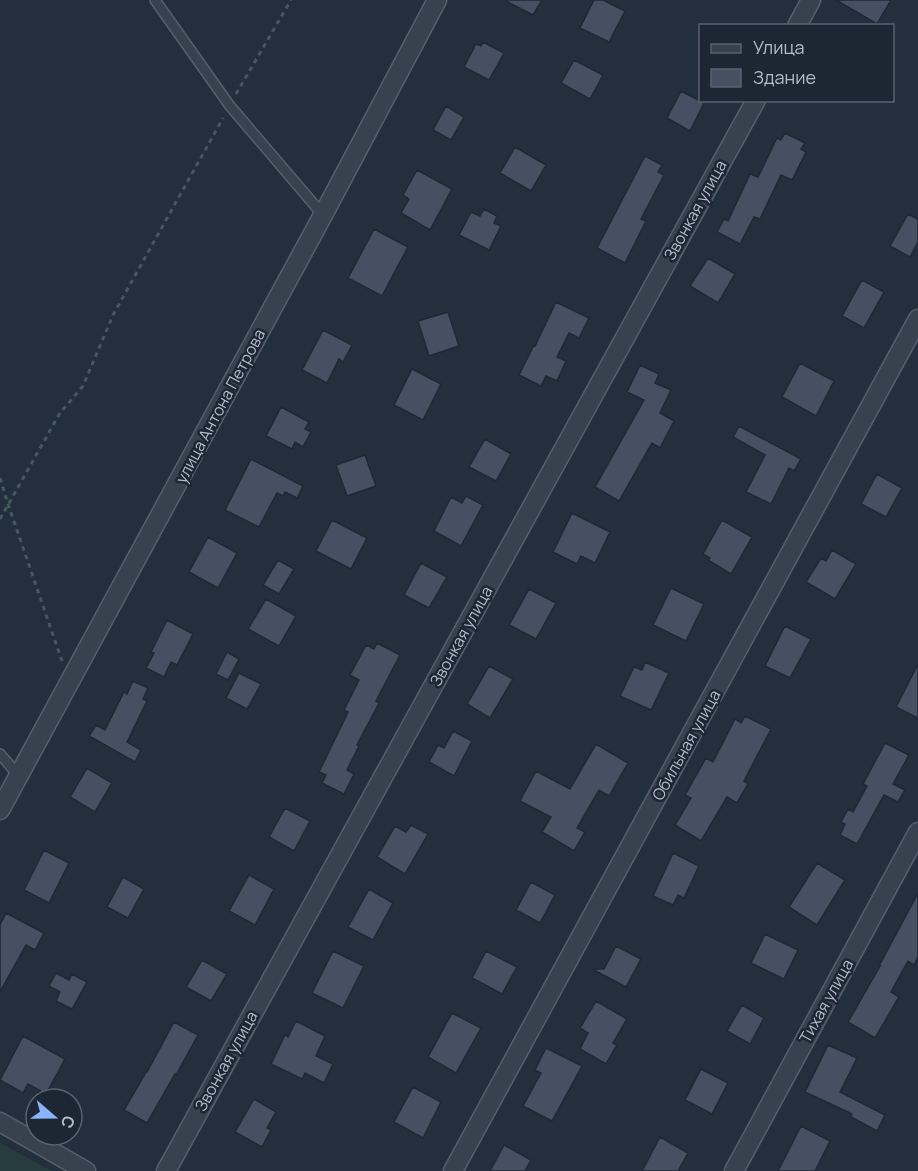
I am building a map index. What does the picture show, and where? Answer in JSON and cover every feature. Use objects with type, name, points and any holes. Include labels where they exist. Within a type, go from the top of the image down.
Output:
[{"type":"street","name":"улица Антона Петрова","points":[[0,810],[437,0]]},
{"type":"street","points":[[798,24],[811,0]]},
{"type":"street","name":"Звонкая улица","points":[[166,1171],[755,102]]},
{"type":"street","name":"Обильная улица","points":[[453,1171],[918,319]]},
{"type":"street","name":"Тихая улица","points":[[734,1171],[918,832]]},
{"type":"street","points":[[0,1122],[86,1171]]},
{"type":"lane","points":[[155,0],[230,106],[322,216]]},
{"type":"lane","points":[[0,753],[19,776]]},
{"type":"path","points":[[0,519],[60,413],[83,386],[113,315],[291,0]]},
{"type":"path","points":[[0,478],[70,683]]},
{"type":"green space","points":[[0,1143],[52,1171],[0,1171]]},
{"type":"building","points":[[504,0],[542,0],[533,15]]},
{"type":"building","points":[[594,0],[603,0],[625,11],[609,42],[580,28]]},
{"type":"building","points":[[836,0],[891,0],[877,24]]},
{"type":"building","points":[[483,42],[504,53],[489,80],[464,67],[476,44],[481,46]]},
{"type":"building","points":[[574,60],[603,75],[590,99],[561,83]]},
{"type":"building","points":[[681,91],[704,103],[690,131],[667,118]]},
{"type":"building","points":[[446,106],[464,117],[451,140],[433,130]]},
{"type":"building","points":[[785,133],[805,143],[801,149],[806,152],[792,180],[781,175],[760,219],[754,217],[740,244],[717,232],[724,219],[728,221],[750,174],[758,177],[777,138],[781,140]]},
{"type":"building","points":[[515,147],[546,165],[531,191],[500,173]]},
{"type":"building","points":[[645,156],[662,165],[658,172],[664,175],[641,219],[646,221],[625,263],[597,248]]},
{"type":"building","points":[[417,170],[452,189],[430,230],[401,213],[409,199],[403,195]]},
{"type":"building","points":[[484,209],[497,216],[494,223],[501,226],[489,250],[459,235],[471,212],[480,216]]},
{"type":"building","points":[[908,214],[918,219],[918,242],[910,257],[890,246]]},
{"type":"building","points":[[374,229],[408,247],[382,296],[348,278]]},
{"type":"building","points":[[708,258],[735,274],[718,303],[690,286]]},
{"type":"building","points":[[862,280],[884,292],[864,328],[842,316]]},
{"type":"building","points":[[556,302],[589,318],[579,338],[569,333],[557,357],[566,361],[557,381],[546,376],[541,386],[519,375]]},
{"type":"building","points":[[448,312],[459,346],[429,356],[418,321]]},
{"type":"building","points":[[323,330],[352,345],[343,362],[339,359],[327,383],[302,370]]},
{"type":"building","points":[[800,363],[834,381],[816,416],[782,397]]},
{"type":"building","points":[[640,365],[659,374],[655,383],[671,390],[660,413],[674,421],[660,448],[652,443],[619,501],[595,487],[644,400],[627,392]]},
{"type":"building","points":[[412,369],[441,384],[423,420],[394,405]]},
{"type":"building","points":[[281,407],[309,422],[305,429],[311,432],[303,447],[295,442],[292,449],[266,436]]},
{"type":"building","points":[[739,426],[801,459],[794,471],[789,468],[771,504],[746,492],[765,455],[733,437]]},
{"type":"building","points":[[485,439],[511,454],[496,481],[469,467]]},
{"type":"building","points":[[365,455],[376,486],[347,496],[336,465]]},
{"type":"building","points":[[251,459],[303,486],[297,498],[285,492],[283,496],[277,493],[259,527],[225,510]]},
{"type":"building","points":[[877,474],[902,488],[886,517],[861,504]]},
{"type":"building","points":[[466,496],[483,505],[461,546],[434,531],[451,497],[462,503]]},
{"type":"building","points":[[572,513],[610,532],[595,563],[581,556],[577,564],[553,552]]},
{"type":"building","points":[[332,520],[367,538],[351,569],[316,551]]},
{"type":"building","points":[[722,520],[752,537],[731,574],[708,560],[710,558],[703,554]]},
{"type":"building","points":[[208,537],[237,553],[218,588],[189,572]]},
{"type":"building","points":[[832,550],[856,564],[835,599],[806,582],[821,558],[826,561]]},
{"type":"building","points":[[278,560],[294,569],[279,594],[263,585]]},
{"type":"building","points":[[421,563],[447,577],[429,608],[404,595]]},
{"type":"building","points":[[671,588],[704,604],[686,641],[653,625]]},
{"type":"building","points":[[529,589],[556,603],[536,639],[509,625]]},
{"type":"building","points":[[266,599],[296,616],[279,646],[248,629]]},
{"type":"building","points":[[167,620],[193,634],[177,665],[171,662],[164,677],[146,668],[154,653],[151,652]]},
{"type":"building","points":[[785,626],[811,639],[790,678],[765,666]]},
{"type":"building","points":[[377,643],[400,655],[376,701],[379,703],[357,745],[359,746],[347,770],[354,774],[344,794],[322,783],[326,775],[319,772],[348,712],[344,710],[359,680],[350,675],[366,645],[374,649]]},
{"type":"building","points":[[227,652],[239,659],[228,680],[216,674]]},
{"type":"building","points":[[645,662],[669,673],[651,710],[620,696],[634,667],[642,670]]},
{"type":"building","points":[[918,664],[918,718],[896,707]]},
{"type":"building","points":[[489,666],[513,679],[490,718],[467,704]]},
{"type":"building","points":[[239,673],[261,684],[247,709],[226,698]]},
{"type":"building","points":[[133,681],[148,688],[143,699],[147,701],[127,742],[141,750],[135,762],[89,736],[96,725],[105,730],[124,692],[127,694]]},
{"type":"building","points":[[745,716],[771,729],[744,781],[748,784],[737,803],[727,797],[701,841],[675,825],[691,798],[685,795],[706,758],[713,762],[735,719],[741,723]]},
{"type":"building","points":[[453,731],[472,741],[454,776],[429,762],[438,745],[444,748]]},
{"type":"building","points":[[885,743],[909,755],[893,784],[905,790],[898,802],[884,795],[857,844],[840,835],[845,824],[841,822],[848,809],[853,812],[867,786],[863,784]]},
{"type":"building","points":[[596,744],[628,763],[609,796],[599,790],[577,828],[585,832],[574,851],[542,832],[551,817],[520,801],[536,771],[570,789]]},
{"type":"building","points":[[87,768],[112,783],[95,812],[70,797]]},
{"type":"building","points":[[285,808],[310,821],[294,851],[269,837]]},
{"type":"building","points":[[411,825],[428,834],[405,874],[377,857],[395,826],[406,832]]},
{"type":"building","points":[[44,850],[69,863],[49,903],[24,890]]},
{"type":"building","points":[[673,853],[699,866],[684,898],[678,895],[673,905],[653,896]]},
{"type":"building","points":[[817,863],[845,880],[817,925],[789,907]]},
{"type":"building","points":[[249,875],[274,889],[255,925],[229,911]]},
{"type":"building","points":[[123,877],[144,889],[128,918],[107,907]]},
{"type":"building","points":[[531,882],[555,895],[540,923],[516,910]]},
{"type":"building","points":[[369,889],[393,903],[373,940],[348,927]]},
{"type":"building","points":[[918,893],[918,957],[914,965],[908,961],[891,992],[899,997],[875,1038],[848,1022]]},
{"type":"building","points":[[6,913],[44,933],[35,950],[26,945],[0,992],[0,925]]},
{"type":"building","points":[[765,934],[798,950],[784,979],[751,963]]},
{"type":"building","points":[[616,946],[641,959],[626,987],[592,969],[604,969]]},
{"type":"building","points":[[333,951],[364,966],[343,1008],[312,993]]},
{"type":"building","points":[[486,951],[517,967],[502,994],[472,978]]},
{"type":"building","points":[[202,960],[227,974],[211,1001],[186,987]]},
{"type":"building","points":[[56,973],[69,980],[72,974],[87,982],[72,1009],[56,1001],[60,992],[49,986]]},
{"type":"building","points":[[596,1001],[627,1019],[613,1043],[617,1045],[606,1064],[580,1049],[588,1033],[580,1028]]},
{"type":"building","points":[[742,1005],[764,1018],[750,1044],[727,1031]]},
{"type":"building","points":[[452,1013],[481,1028],[456,1073],[428,1057]]},
{"type":"building","points":[[296,1021],[325,1036],[316,1056],[333,1064],[324,1083],[305,1073],[302,1079],[271,1064],[285,1035],[288,1037]]},
{"type":"building","points":[[174,1022],[198,1035],[147,1123],[124,1110]]},
{"type":"building","points":[[23,1036],[65,1059],[50,1087],[33,1087],[28,1084],[24,1087],[23,1093],[0,1080]]},
{"type":"building","points":[[828,1045],[857,1058],[840,1092],[885,1115],[877,1131],[851,1117],[852,1114],[805,1092]]},
{"type":"building","points":[[546,1048],[582,1066],[552,1121],[523,1106],[541,1073],[535,1070]]},
{"type":"building","points":[[701,1069],[728,1083],[712,1114],[685,1100]]},
{"type":"building","points":[[413,1087],[441,1102],[423,1138],[394,1122]]},
{"type":"building","points":[[254,1099],[276,1112],[267,1128],[271,1130],[262,1147],[235,1132]]},
{"type":"building","points":[[801,1126],[830,1141],[815,1171],[778,1171]]},
{"type":"building","points":[[660,1137],[688,1153],[678,1171],[642,1171]]},
{"type":"building","points":[[504,1145],[531,1160],[525,1171],[490,1171]]}]
